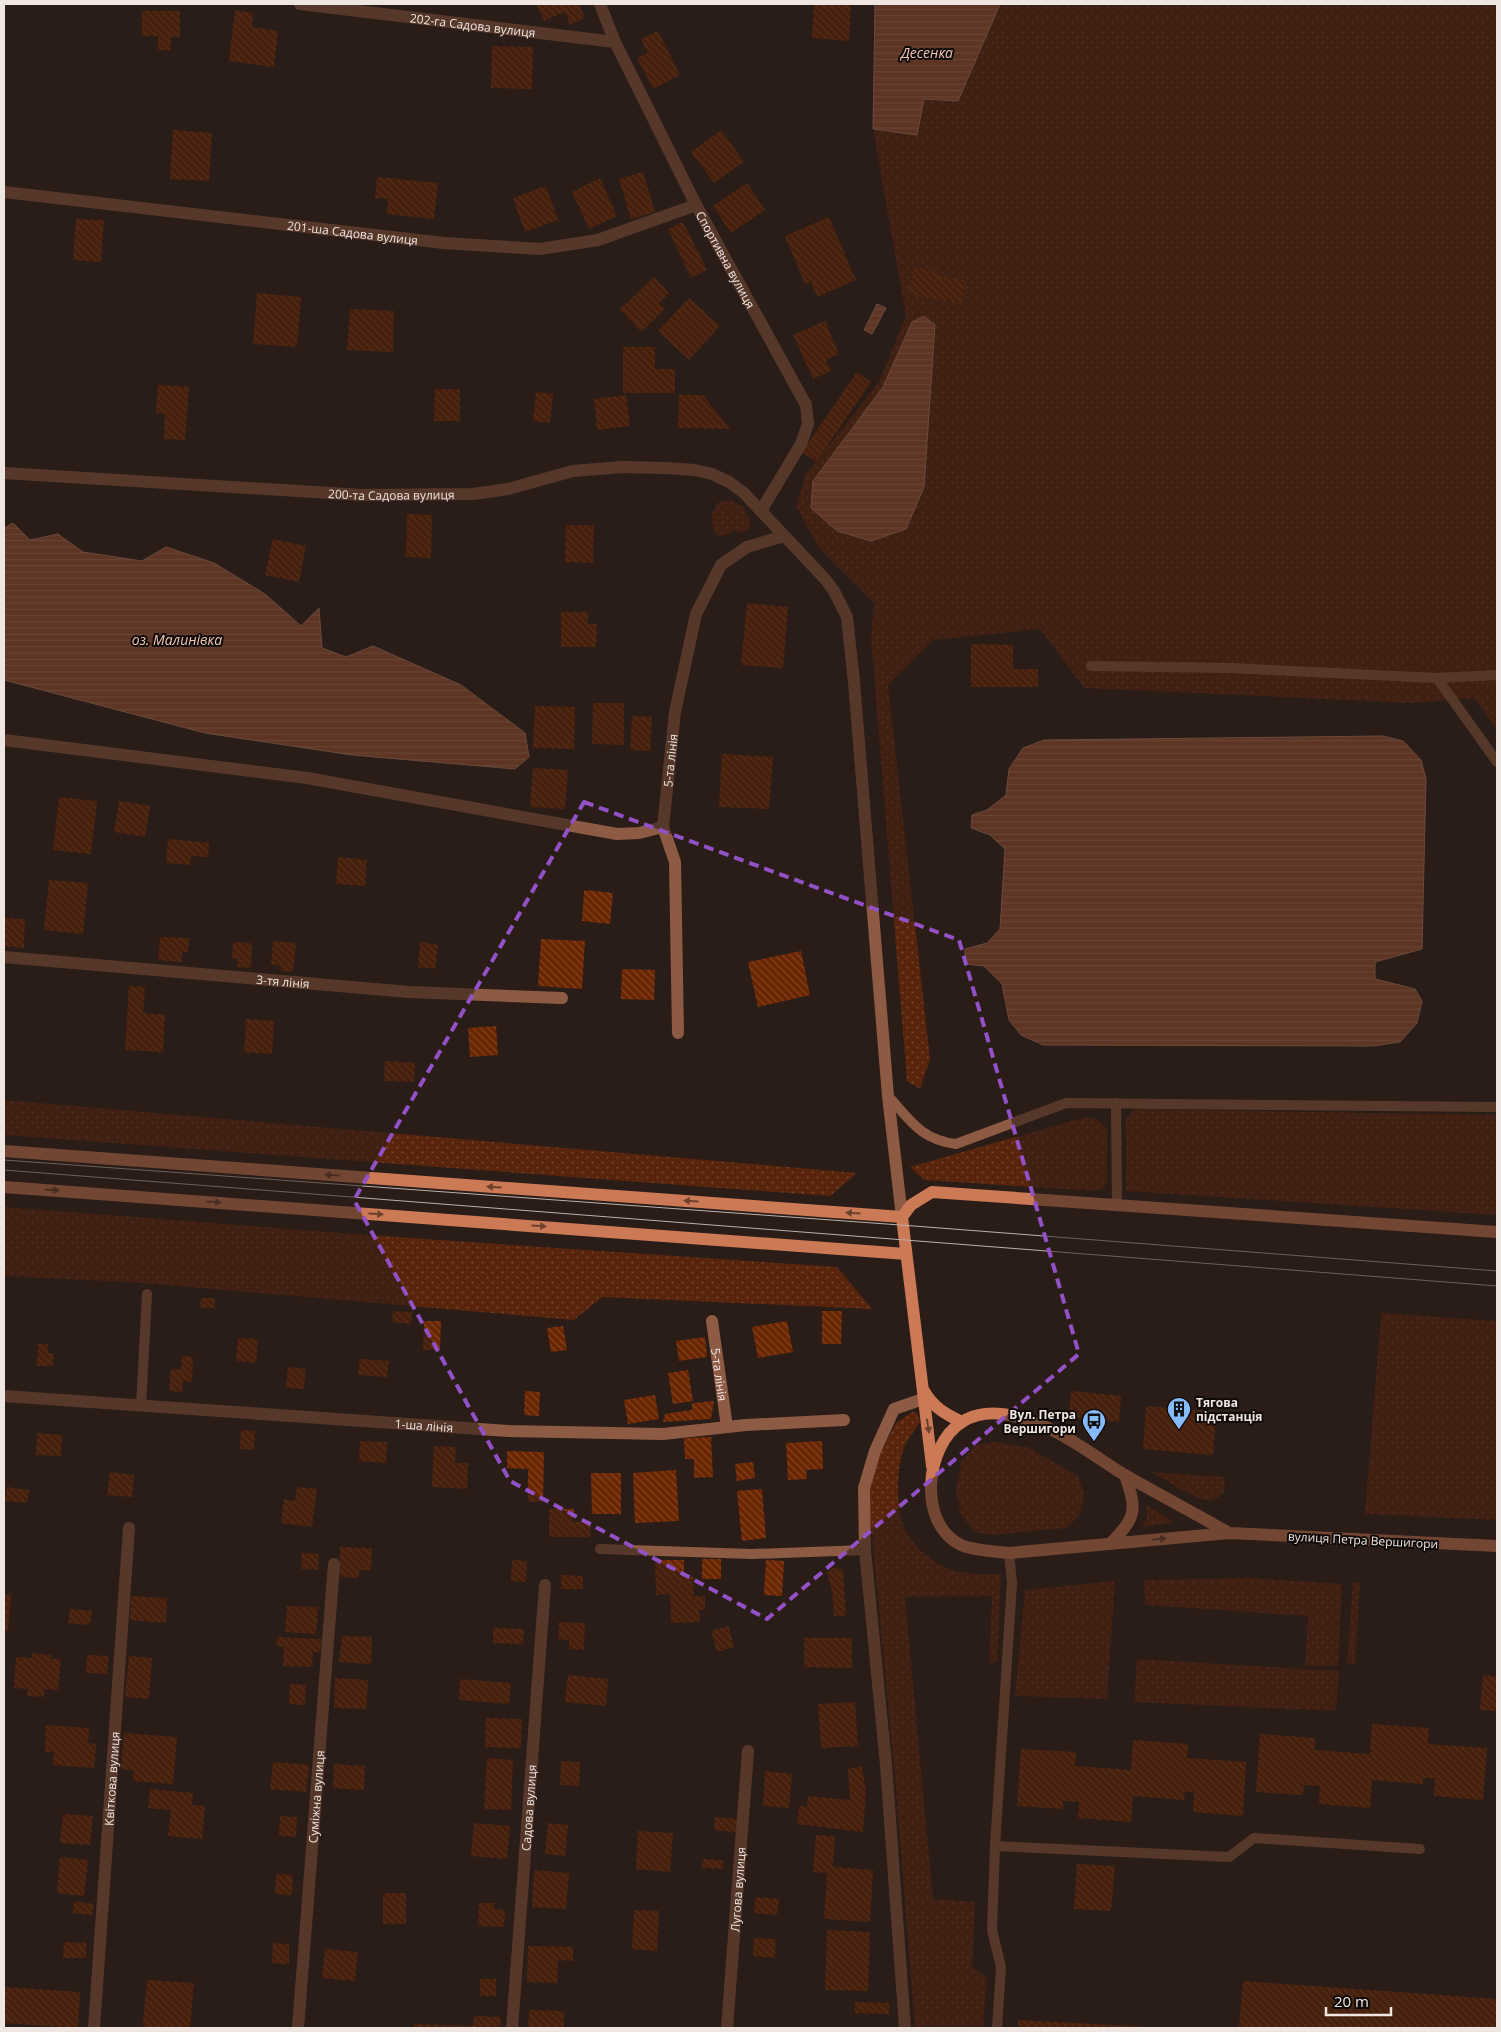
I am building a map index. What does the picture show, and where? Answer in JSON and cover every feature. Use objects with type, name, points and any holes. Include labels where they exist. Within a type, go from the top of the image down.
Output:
[{"type":"main road","points":[[4,1151],[902,1217]]},
{"type":"main road","points":[[4,1187],[906,1254]]},
{"type":"main road","points":[[932,1468],[946,1439],[962,1422],[986,1413],[1011,1415],[1047,1427],[1125,1475],[1133,1498],[1133,1516],[1110,1544],[1009,1553],[961,1544],[943,1531],[934,1514],[930,1495],[932,1468],[929,1430],[921,1384],[902,1217],[911,1205],[932,1192],[1497,1232]]},
{"type":"main road","points":[[921,1384],[930,1400],[941,1412],[962,1422]]},
{"type":"main road","name":"вулиця Петра Вершигори","points":[[1125,1475],[1229,1533]]},
{"type":"main road","name":"вулиця Петра Вершигори","points":[[1110,1544],[1229,1533],[1497,1546]]},
{"type":"street","name":"202-га Садова вулиця","points":[[300,4],[615,42]]},
{"type":"street","name":"Спортивна вулиця","points":[[600,4],[615,42],[696,205],[806,405],[808,424],[801,444],[761,511]]},
{"type":"street","name":"201-ша Садова вулиця","points":[[4,192],[444,244],[540,249],[598,240],[696,205]]},
{"type":"street","name":"200-та Садова вулиця","points":[[4,473],[362,495],[473,494],[508,489],[573,471],[622,467],[665,468],[695,470],[721,478],[744,493],[825,579],[834,591],[847,617],[855,692],[888,1096],[902,1217]]},
{"type":"street","name":"5-та лінія","points":[[678,1033],[675,862],[663,827],[675,712],[696,614],[721,565],[747,546],[784,536]]},
{"type":"street","points":[[4,740],[307,778],[617,834],[639,833],[663,827]]},
{"type":"street","name":"3-тя лінія","points":[[4,957],[408,992],[562,998]]},
{"type":"street","name":"5-та лінія","points":[[712,1321],[727,1427]]},
{"type":"street","name":"1-ша лінія","points":[[4,1396],[508,1431],[663,1434],[727,1427],[844,1420]]},
{"type":"street","points":[[905,2028],[886,1765],[865,1550],[864,1488],[874,1451],[894,1409],[923,1399]]},
{"type":"street","name":"Квіткова вулиця","points":[[94,2028],[128,1528]]},
{"type":"street","name":"Суміжна вулиця","points":[[298,2028],[334,1564]]},
{"type":"street","name":"Садова вулиця","points":[[512,2028],[545,1585]]},
{"type":"street","name":"Лугова вулиця","points":[[727,2028],[748,1752]]},
{"type":"lane","points":[[1091,666],[1231,668],[1437,678],[1497,675]]},
{"type":"lane","points":[[1437,678],[1497,762]]},
{"type":"lane","points":[[888,1096],[924,1134],[941,1142],[956,1144],[1066,1103],[1497,1107]]},
{"type":"lane","points":[[1116,1103],[1117,1205]]},
{"type":"lane","points":[[141,1406],[147,1294]]},
{"type":"lane","points":[[600,1549],[752,1554],[865,1550]]},
{"type":"lane","points":[[997,2028],[1001,1967],[992,1930],[995,1846],[1012,1584],[1009,1553]]},
{"type":"lane","points":[[995,1846],[1229,1857],[1254,1838],[1420,1849]]},
{"type":"highlighted area","points":[[584,802],[959,940],[1079,1354],[767,1619],[510,1481],[354,1200]]},
{"type":"shaded area","points":[[1000,4],[1497,4],[1497,730],[1474,698],[1412,703],[1084,688],[1040,629],[933,640],[888,685],[930,1059],[920,1089],[907,1081],[871,638],[874,603],[818,547],[796,506],[806,474],[879,382],[906,316],[873,129],[917,135],[924,99],[958,100]]},
{"type":"shaded area","points":[[729,500],[743,506],[751,523],[747,530],[738,533],[734,529],[729,534],[719,537],[713,531],[712,514],[717,503]]},
{"type":"shaded area","points":[[4,1100],[857,1173],[830,1196],[4,1135]]},
{"type":"shaded area","points":[[1135,1109],[1497,1115],[1497,1215],[1126,1191],[1126,1119]]},
{"type":"shaded area","points":[[1086,1117],[1097,1119],[1107,1129],[1107,1181],[1103,1189],[1093,1191],[924,1180],[910,1167]]},
{"type":"shaded area","points":[[4,1207],[395,1237],[837,1267],[872,1309],[602,1297],[574,1320],[144,1283],[4,1276]]},
{"type":"shaded area","points":[[1381,1313],[1497,1321],[1497,1520],[1365,1514]]},
{"type":"shaded area","points":[[912,1412],[917,1413],[920,1422],[905,1445],[898,1475],[898,1500],[902,1522],[906,1531],[927,1556],[948,1569],[966,1573],[1001,1574],[997,1662],[989,1663],[992,1596],[905,1597],[933,1899],[975,1902],[972,1967],[987,1978],[983,2028],[915,2028],[895,1777],[868,1493],[881,1452],[896,1423]]},
{"type":"shaded area","points":[[995,1442],[1027,1447],[1078,1476],[1084,1494],[1080,1515],[1066,1528],[992,1535],[975,1532],[961,1515],[956,1492],[961,1462],[975,1445]]},
{"type":"shaded area","points":[[1152,1472],[1225,1477],[1224,1492],[1216,1498],[1206,1500],[1185,1492]]},
{"type":"shaded area","points":[[1147,1506],[1175,1522],[1141,1527],[1147,1519]]},
{"type":"shaded area","points":[[1250,1578],[1342,1584],[1338,1666],[1305,1666],[1308,1616],[1145,1605],[1144,1580]]},
{"type":"shaded area","points":[[1115,1581],[1107,1699],[1015,1696],[1025,1590]]},
{"type":"shaded area","points":[[1353,1582],[1360,1583],[1355,1663],[1347,1664]]},
{"type":"shaded area","points":[[1137,1659],[1339,1671],[1336,1711],[1134,1702]]},
{"type":"water","name":"Десенка","points":[[875,4],[1000,4],[958,101],[924,99],[917,135],[873,129]]},
{"type":"water","points":[[877,304],[886,308],[872,334],[864,330]]},
{"type":"water","points":[[924,316],[935,325],[924,487],[906,529],[871,541],[837,531],[811,508],[813,481],[883,387],[912,322]]},
{"type":"water","name":"оз. Малинівка","points":[[13,523],[30,540],[58,534],[83,552],[142,561],[166,547],[214,563],[265,594],[301,626],[319,608],[322,648],[346,657],[373,646],[461,685],[525,733],[529,757],[515,769],[352,755],[205,733],[4,680],[4,528]]},
{"type":"water","points":[[1383,736],[1403,741],[1421,760],[1426,779],[1422,949],[1375,962],[1375,979],[1415,989],[1422,1001],[1417,1023],[1400,1042],[1373,1046],[1043,1045],[1021,1035],[1009,1020],[1002,984],[984,966],[965,964],[965,949],[987,943],[1000,929],[1005,849],[990,835],[971,828],[972,815],[987,810],[1006,795],[1009,769],[1023,748],[1044,740]]},
{"type":"building","points":[[536,4],[579,4],[585,18],[570,25],[565,12],[544,21]]},
{"type":"building","points":[[814,4],[851,4],[849,41],[812,38]]},
{"type":"building","points":[[235,10],[253,13],[252,27],[278,31],[274,67],[229,61]]},
{"type":"building","points":[[142,11],[180,11],[180,37],[171,37],[171,50],[158,50],[158,36],[142,36]]},
{"type":"building","points":[[658,31],[680,75],[653,89],[637,58],[648,53],[641,39]]},
{"type":"building","points":[[492,46],[533,47],[532,89],[491,88]]},
{"type":"building","points":[[173,130],[212,133],[209,181],[170,179]]},
{"type":"building","points":[[721,130],[744,162],[714,183],[691,152]]},
{"type":"building","points":[[643,172],[655,212],[631,219],[619,179]]},
{"type":"building","points":[[377,177],[438,183],[434,219],[387,214],[388,199],[375,198]]},
{"type":"building","points":[[600,178],[617,216],[589,229],[572,192]]},
{"type":"building","points":[[747,183],[765,210],[731,233],[713,206]]},
{"type":"building","points":[[546,186],[558,220],[525,232],[513,198]]},
{"type":"building","points":[[829,217],[856,280],[817,297],[811,282],[805,284],[785,236]]},
{"type":"building","points":[[76,219],[104,220],[101,262],[73,260]]},
{"type":"building","points":[[683,222],[707,270],[691,278],[668,229]]},
{"type":"building","points":[[914,267],[939,272],[938,276],[966,281],[962,304],[909,294]]},
{"type":"building","points":[[654,277],[669,293],[659,303],[665,309],[641,332],[620,309]]},
{"type":"building","points":[[257,293],[301,297],[297,347],[253,344]]},
{"type":"building","points":[[689,298],[720,326],[689,360],[658,331]]},
{"type":"building","points":[[350,309],[394,311],[393,352],[347,350]]},
{"type":"building","points":[[825,321],[839,354],[826,360],[831,371],[813,379],[793,335]]},
{"type":"building","points":[[623,347],[655,347],[655,369],[675,369],[675,393],[623,393]]},
{"type":"building","points":[[857,372],[871,382],[816,462],[802,452]]},
{"type":"building","points":[[158,385],[189,387],[185,440],[164,439],[165,414],[156,413]]},
{"type":"building","points":[[435,389],[460,389],[460,421],[434,421]]},
{"type":"building","points":[[536,392],[553,394],[550,423],[533,421]]},
{"type":"building","points":[[626,395],[630,426],[597,430],[594,399]]},
{"type":"building","points":[[679,395],[703,395],[730,429],[678,428]]},
{"type":"building","points":[[407,514],[432,515],[431,558],[406,557]]},
{"type":"building","points":[[566,525],[594,525],[593,563],[565,562]]},
{"type":"building","points":[[273,539],[306,546],[299,582],[265,575]]},
{"type":"building","points":[[747,603],[788,607],[783,668],[741,665]]},
{"type":"building","points":[[561,612],[588,612],[588,624],[597,624],[596,647],[561,647]]},
{"type":"building","points":[[971,644],[1013,645],[1013,669],[1038,669],[1038,687],[971,687]]},
{"type":"building","points":[[593,703],[624,703],[624,745],[592,744]]},
{"type":"building","points":[[535,706],[575,707],[574,749],[533,748]]},
{"type":"building","points":[[632,716],[652,717],[650,751],[630,750]]},
{"type":"building","points":[[722,754],[773,757],[769,809],[719,807]]},
{"type":"building","points":[[533,768],[568,770],[565,809],[530,807]]},
{"type":"building","points":[[59,797],[97,801],[91,854],[53,850]]},
{"type":"building","points":[[119,801],[150,806],[145,837],[114,832]]},
{"type":"building","points":[[168,839],[209,843],[208,857],[191,856],[190,865],[166,863]]},
{"type":"building","points":[[338,857],[367,860],[365,886],[336,884]]},
{"type":"building","points":[[49,880],[88,883],[83,934],[44,930]]},
{"type":"building","points":[[584,890],[613,893],[610,924],[582,921]]},
{"type":"building","points":[[4,918],[25,919],[24,948],[4,946]]},
{"type":"building","points":[[160,937],[189,938],[188,952],[182,952],[182,962],[158,960]]},
{"type":"building","points":[[541,939],[585,941],[582,989],[538,986]]},
{"type":"building","points":[[273,941],[296,943],[293,972],[281,971],[281,966],[271,964]]},
{"type":"building","points":[[233,942],[252,943],[251,968],[237,967],[238,959],[232,959]]},
{"type":"building","points":[[420,942],[438,945],[435,969],[418,967]]},
{"type":"building","points":[[801,951],[810,995],[758,1007],[748,962]]},
{"type":"building","points":[[622,969],[655,970],[654,1000],[621,999]]},
{"type":"building","points":[[129,986],[145,987],[143,1013],[165,1015],[163,1052],[125,1050]]},
{"type":"building","points":[[246,1019],[274,1021],[272,1054],[244,1052]]},
{"type":"building","points":[[496,1026],[498,1055],[470,1057],[468,1028]]},
{"type":"building","points":[[385,1061],[415,1063],[414,1082],[384,1081]]},
{"type":"building","points":[[201,1298],[215,1298],[215,1308],[200,1308]]},
{"type":"building","points":[[393,1311],[412,1312],[411,1324],[392,1322]]},
{"type":"building","points":[[822,1311],[842,1311],[841,1344],[822,1344]]},
{"type":"building","points":[[424,1321],[441,1321],[440,1350],[423,1350]]},
{"type":"building","points":[[787,1321],[793,1352],[758,1358],[752,1327]]},
{"type":"building","points":[[563,1326],[567,1350],[551,1352],[547,1328]]},
{"type":"building","points":[[705,1337],[707,1357],[679,1361],[676,1341]]},
{"type":"building","points":[[238,1338],[258,1339],[256,1363],[236,1361]]},
{"type":"building","points":[[38,1344],[48,1344],[48,1353],[54,1353],[53,1366],[37,1366]]},
{"type":"building","points":[[182,1356],[193,1357],[192,1382],[183,1381],[182,1392],[169,1391],[171,1369],[181,1369]]},
{"type":"building","points":[[360,1359],[389,1361],[387,1377],[358,1375]]},
{"type":"building","points":[[288,1367],[306,1369],[304,1389],[286,1388]]},
{"type":"building","points":[[688,1370],[693,1401],[673,1404],[668,1373]]},
{"type":"building","points":[[525,1391],[540,1392],[539,1416],[524,1415]]},
{"type":"building","points":[[1071,1391],[1121,1396],[1119,1422],[1069,1417]]},
{"type":"building","points":[[655,1395],[659,1419],[628,1424],[624,1400]]},
{"type":"building","points":[[714,1401],[711,1419],[663,1422],[665,1414],[692,1410],[692,1403]]},
{"type":"building","name":"Тягова пiдстанцiя","points":[[1146,1406],[1216,1412],[1213,1455],[1143,1449]]},
{"type":"building","points":[[241,1430],[255,1431],[254,1450],[240,1449]]},
{"type":"building","points":[[37,1433],[62,1435],[61,1456],[36,1455]]},
{"type":"building","points":[[711,1437],[713,1477],[694,1478],[694,1459],[685,1459],[684,1438]]},
{"type":"building","points":[[360,1441],[387,1442],[386,1463],[359,1461]]},
{"type":"building","points":[[822,1441],[823,1469],[806,1470],[807,1479],[788,1480],[786,1443]]},
{"type":"building","points":[[434,1446],[456,1447],[455,1463],[468,1463],[467,1489],[432,1487]]},
{"type":"building","points":[[507,1451],[544,1452],[543,1502],[528,1502],[528,1469],[507,1468]]},
{"type":"building","points":[[753,1462],[755,1478],[737,1481],[735,1464]]},
{"type":"building","points":[[676,1470],[679,1521],[635,1523],[633,1473]]},
{"type":"building","points":[[110,1472],[134,1475],[132,1497],[107,1495]]},
{"type":"building","points":[[591,1473],[621,1473],[621,1514],[592,1514]]},
{"type":"building","points":[[7,1487],[29,1490],[27,1503],[5,1501]]},
{"type":"building","points":[[297,1487],[317,1489],[312,1527],[281,1523],[284,1499],[295,1501]]},
{"type":"building","points":[[762,1489],[766,1538],[742,1541],[737,1491]]},
{"type":"building","points":[[549,1509],[574,1509],[573,1522],[591,1522],[590,1537],[549,1537]]},
{"type":"building","points":[[340,1547],[372,1548],[371,1570],[359,1570],[359,1578],[340,1577]]},
{"type":"building","points":[[302,1553],[319,1554],[318,1570],[301,1569]]},
{"type":"building","points":[[702,1559],[721,1559],[721,1579],[702,1579]]},
{"type":"building","points":[[512,1560],[527,1561],[526,1582],[511,1581]]},
{"type":"building","points":[[655,1560],[684,1560],[684,1578],[693,1577],[694,1596],[705,1596],[705,1610],[699,1610],[700,1622],[671,1623],[670,1594],[656,1595]]},
{"type":"building","points":[[766,1560],[784,1561],[782,1596],[764,1595]]},
{"type":"building","points":[[836,1567],[843,1571],[846,1616],[834,1616],[832,1591],[827,1572]]},
{"type":"building","points":[[561,1575],[583,1576],[583,1589],[561,1589]]},
{"type":"building","points":[[4,1594],[11,1594],[8,1631],[4,1631]]},
{"type":"building","points":[[131,1596],[167,1598],[166,1623],[130,1620]]},
{"type":"building","points":[[287,1606],[318,1607],[316,1634],[285,1632]]},
{"type":"building","points":[[70,1609],[92,1611],[90,1625],[68,1623]]},
{"type":"building","points":[[559,1622],[585,1623],[584,1650],[569,1649],[569,1640],[558,1639]]},
{"type":"building","points":[[729,1626],[734,1647],[717,1652],[711,1631]]},
{"type":"building","points":[[493,1628],[524,1629],[523,1644],[493,1643]]},
{"type":"building","points":[[342,1636],[372,1637],[371,1664],[339,1662]]},
{"type":"building","points":[[277,1637],[321,1639],[320,1652],[313,1652],[312,1667],[283,1666],[284,1647],[277,1646]]},
{"type":"building","points":[[804,1638],[852,1638],[852,1668],[804,1667]]},
{"type":"building","points":[[32,1653],[51,1655],[51,1659],[61,1659],[58,1690],[44,1689],[44,1697],[27,1696],[28,1689],[14,1688],[16,1657],[32,1658]]},
{"type":"building","points":[[87,1655],[109,1656],[107,1674],[86,1673]]},
{"type":"building","points":[[129,1656],[152,1658],[149,1699],[125,1697]]},
{"type":"building","points":[[568,1675],[608,1679],[606,1706],[565,1702]]},
{"type":"building","points":[[1483,1675],[1497,1676],[1497,1711],[1480,1710]]},
{"type":"building","points":[[335,1678],[368,1680],[366,1709],[334,1708]]},
{"type":"building","points":[[460,1679],[511,1683],[509,1704],[459,1700]]},
{"type":"building","points":[[290,1684],[306,1685],[305,1705],[289,1704]]},
{"type":"building","points":[[855,1702],[858,1746],[821,1748],[818,1704]]},
{"type":"building","points":[[486,1718],[522,1719],[521,1748],[485,1747]]},
{"type":"building","points":[[1372,1724],[1429,1728],[1428,1744],[1487,1748],[1483,1800],[1434,1796],[1435,1778],[1423,1778],[1423,1784],[1372,1780],[1370,1808],[1319,1804],[1320,1786],[1304,1785],[1303,1795],[1256,1792],[1260,1734],[1315,1738],[1314,1750],[1370,1754]]},
{"type":"building","points":[[46,1725],[89,1728],[88,1743],[96,1744],[94,1768],[53,1765],[54,1752],[45,1752]]},
{"type":"building","points":[[124,1733],[177,1737],[173,1784],[133,1781],[134,1770],[121,1769]]},
{"type":"building","points":[[1133,1740],[1188,1744],[1187,1758],[1246,1762],[1243,1816],[1193,1812],[1194,1792],[1185,1792],[1184,1800],[1133,1796],[1131,1822],[1078,1818],[1079,1802],[1063,1801],[1063,1809],[1017,1806],[1021,1749],[1076,1752],[1075,1766],[1131,1770]]},
{"type":"building","points":[[487,1758],[513,1760],[511,1810],[484,1809]]},
{"type":"building","points":[[561,1761],[580,1762],[579,1786],[560,1785]]},
{"type":"building","points":[[273,1762],[309,1765],[306,1792],[270,1789]]},
{"type":"building","points":[[334,1764],[365,1766],[364,1790],[333,1788]]},
{"type":"building","points":[[862,1767],[866,1790],[863,1832],[797,1824],[799,1806],[807,1807],[808,1796],[850,1800],[848,1768]]},
{"type":"building","points":[[765,1771],[792,1774],[789,1808],[763,1806]]},
{"type":"building","points":[[150,1789],[193,1793],[192,1805],[205,1806],[202,1839],[168,1836],[171,1810],[148,1808]]},
{"type":"building","points":[[63,1814],[93,1816],[90,1845],[60,1843]]},
{"type":"building","points":[[280,1816],[297,1817],[296,1837],[279,1836]]},
{"type":"building","points":[[715,1817],[737,1819],[736,1832],[714,1830]]},
{"type":"building","points":[[474,1823],[510,1826],[507,1859],[471,1856]]},
{"type":"building","points":[[548,1823],[568,1825],[565,1856],[545,1854]]},
{"type":"building","points":[[638,1831],[673,1833],[670,1872],[636,1869]]},
{"type":"building","points":[[816,1835],[835,1836],[833,1867],[873,1870],[870,1922],[824,1919],[827,1873],[813,1872]]},
{"type":"building","points":[[60,1857],[88,1860],[84,1896],[57,1893]]},
{"type":"building","points":[[703,1859],[723,1860],[723,1869],[702,1868]]},
{"type":"building","points":[[1077,1864],[1115,1866],[1111,1911],[1074,1909]]},
{"type":"building","points":[[534,1870],[569,1873],[566,1909],[532,1907]]},
{"type":"building","points":[[276,1874],[293,1875],[292,1895],[275,1894]]},
{"type":"building","points":[[383,1893],[406,1893],[406,1924],[383,1924]]},
{"type":"building","points":[[755,1897],[779,1899],[777,1915],[754,1913]]},
{"type":"building","points":[[74,1901],[94,1904],[92,1915],[73,1913]]},
{"type":"building","points":[[479,1903],[494,1903],[494,1909],[505,1910],[504,1927],[478,1926]]},
{"type":"building","points":[[634,1910],[659,1911],[657,1951],[632,1949]]},
{"type":"building","points":[[827,1930],[870,1932],[868,1991],[825,1990]]},
{"type":"building","points":[[754,1938],[776,1939],[775,1958],[753,1956]]},
{"type":"building","points":[[64,1942],[86,1943],[86,1958],[63,1958]]},
{"type":"building","points":[[273,1943],[289,1944],[289,1964],[272,1963]]},
{"type":"building","points":[[528,1946],[573,1947],[573,1961],[558,1960],[557,1983],[527,1982]]},
{"type":"building","points":[[325,1949],[358,1952],[355,1981],[322,1978]]},
{"type":"building","points":[[480,1979],[496,1979],[496,1996],[480,1996]]},
{"type":"building","points":[[147,1980],[194,1983],[190,2028],[144,2028]]},
{"type":"building","points":[[1243,1981],[1497,1999],[1497,2028],[1239,2027]]},
{"type":"building","points":[[4,1987],[80,1992],[78,2028],[4,2023]]},
{"type":"building","points":[[855,2002],[889,2003],[889,2014],[855,2013]]},
{"type":"building","points":[[529,2010],[564,2011],[564,2028],[528,2028]]},
{"type":"building","points":[[474,2016],[501,2017],[500,2028],[414,2028],[414,2024],[473,2026]]},
{"type":"building","points":[[1018,2020],[1151,2027],[1151,2028],[1018,2028]]},
{"type":"tram line","points":[[4,1160],[914,1226],[1497,1271]]},
{"type":"tram line","points":[[4,1170],[1497,1286]]},
{"type":"place","name":"Тягова пiдстанцiя","points":[[1179,1430]]},
{"type":"place","name":"Вул. Петра Вершигори","points":[[1094,1442]]}]
